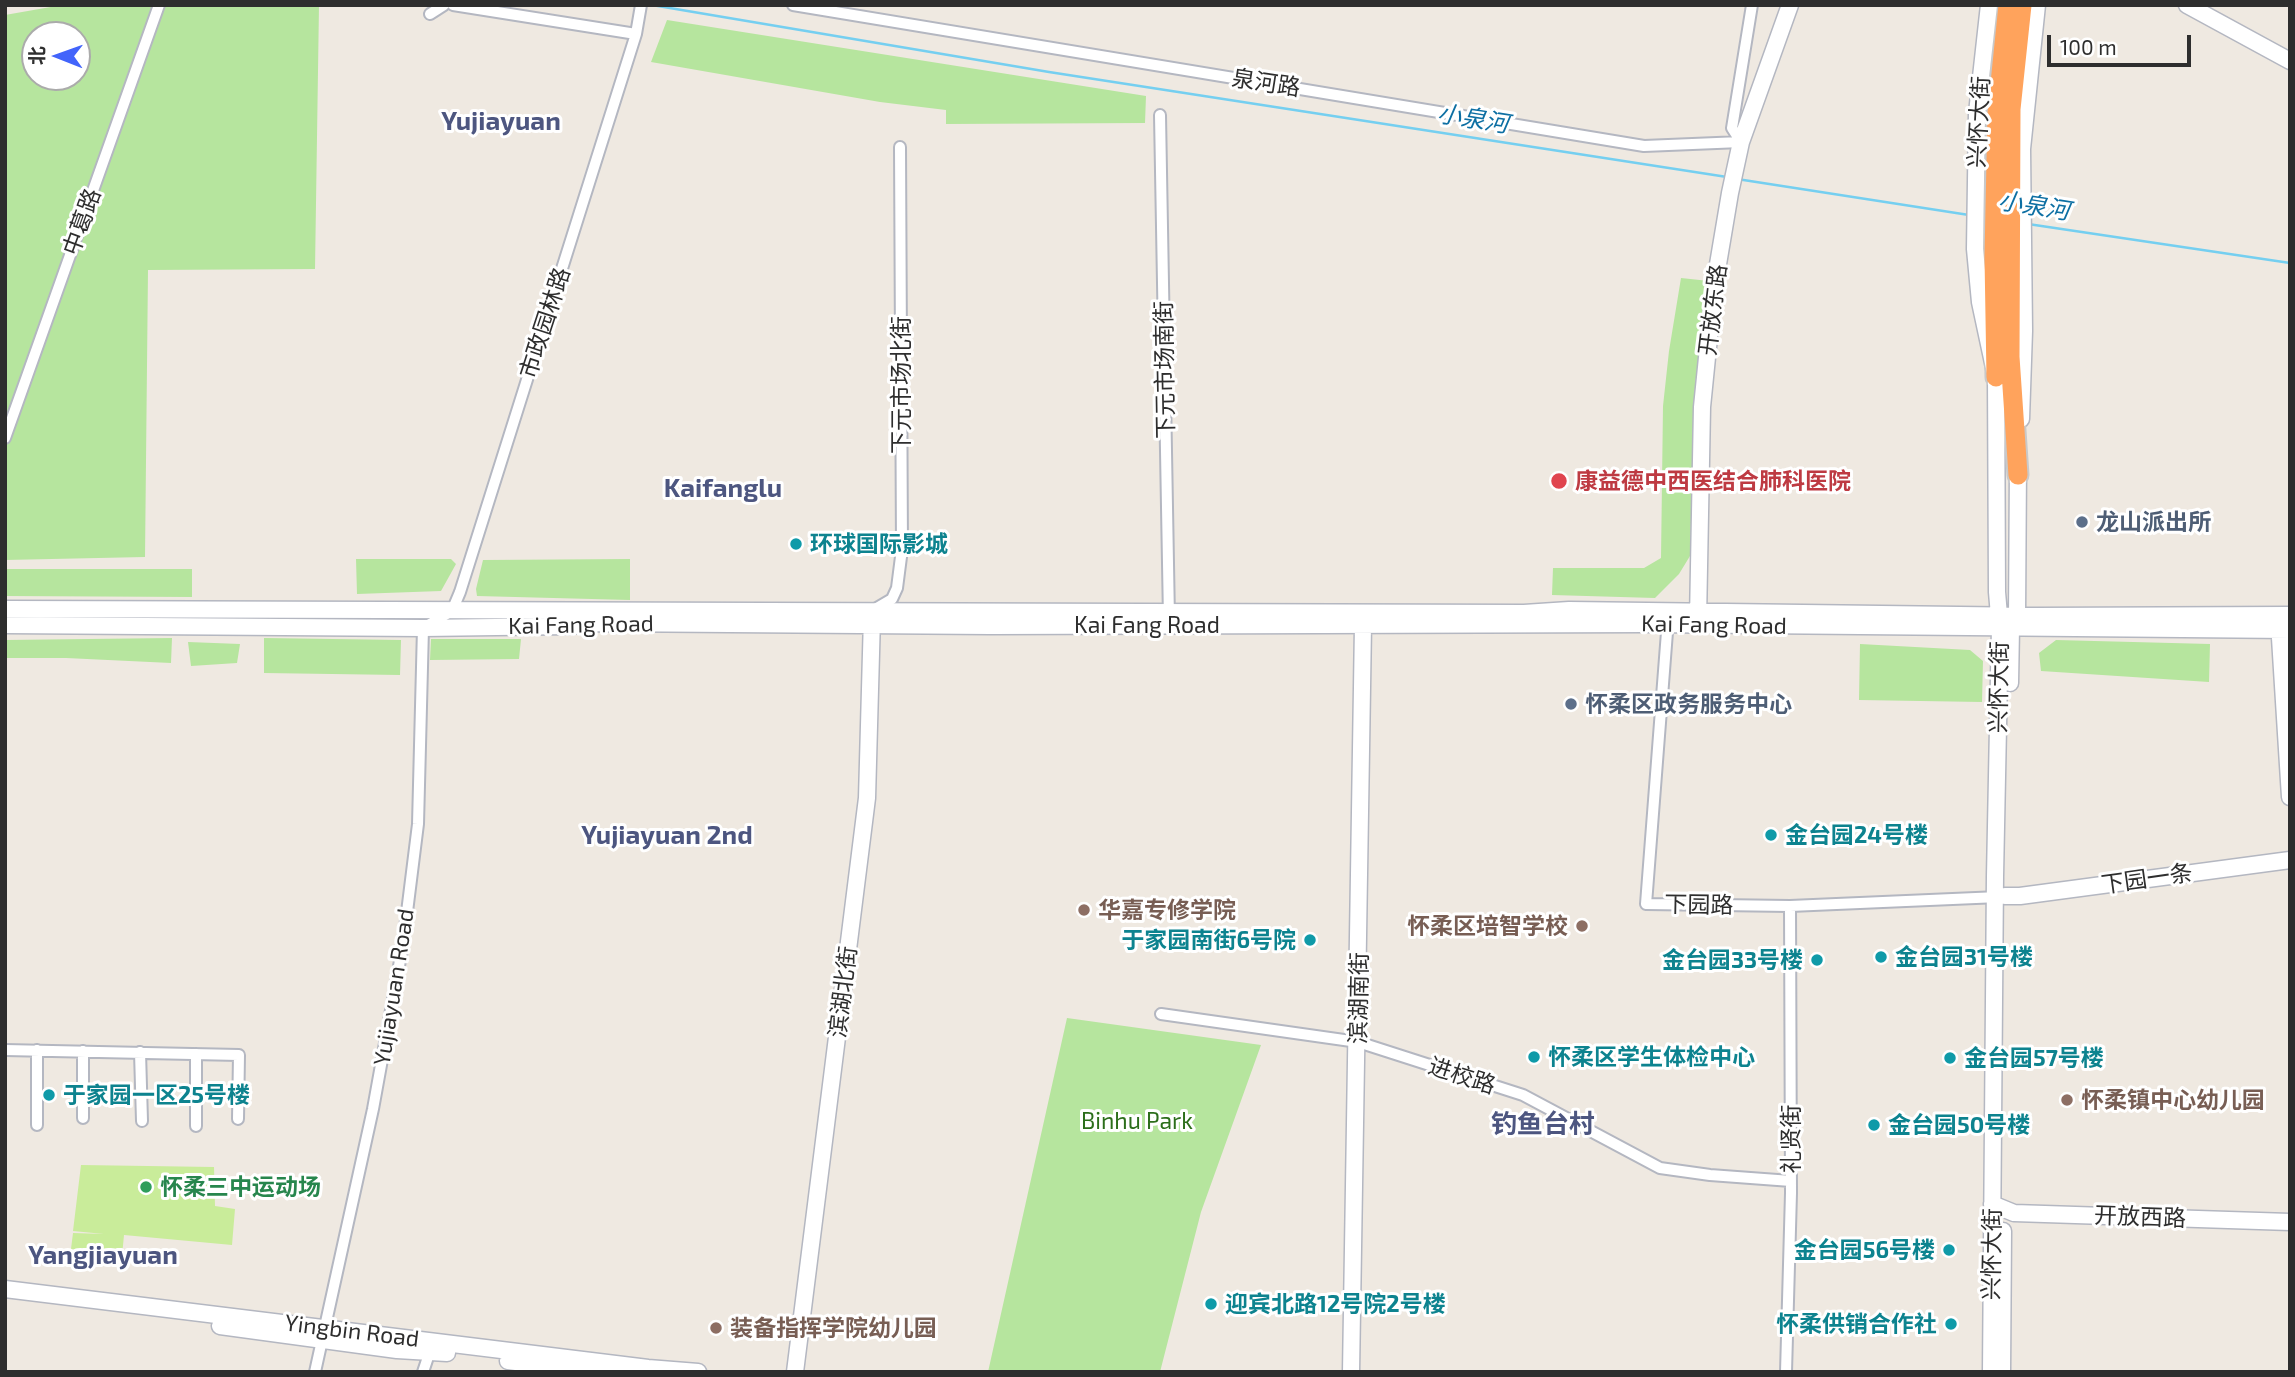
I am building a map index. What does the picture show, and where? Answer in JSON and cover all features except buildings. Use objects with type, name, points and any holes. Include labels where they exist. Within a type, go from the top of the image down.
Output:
[{"type":"highway","points":[[1996,377],[1994,257],[1997,113],[2008,5]]},
{"type":"highway","points":[[2018,475],[2010,357],[2011,123],[2022,5]]},
{"type":"main road","name":"开放东路","points":[[1698,618],[1702,407],[1714,288],[1739,148],[1790,5]]},
{"type":"main road","name":"兴怀大街","points":[[1989,5],[1978,113],[1975,249],[1980,302],[1996,377],[2006,621],[2005,820],[2000,897],[1998,1207],[2002,1372]]},
{"type":"main road","name":"兴怀大街","points":[[2006,621],[2024,378],[2022,149],[2037,5]]},
{"type":"main road","points":[[2187,5],[2290,61]]},
{"type":"main road","name":"Kai Fang Road","points":[[5,609],[452,611],[872,618],[1169,618],[1569,610],[1698,618],[2284,623]]},
{"type":"main road","name":"Kai Fang Road","points":[[1169,618],[1363,625],[1668,617]]},
{"type":"main road","name":"Kai Fang Road","points":[[5,625],[423,628],[872,618]]},
{"type":"main road","name":"滨湖北街","points":[[795,1372],[867,798],[872,618]]},
{"type":"main road","points":[[2284,623],[2290,797]]},
{"type":"main road","name":"滨湖南街","points":[[1351,1372],[1363,625]]},
{"type":"main road","name":"下园一条","points":[[2000,897],[2290,860]]},
{"type":"main road","name":"兴怀大街","points":[[1991,1372],[1998,1207]]},
{"type":"main road","name":"开放西路","points":[[1998,1207],[2014,1213],[2290,1222]]},
{"type":"main road","name":"Yingbin Road","points":[[5,1289],[324,1334],[397,1350],[430,1351],[595,1372]]},
{"type":"main road","name":"Yingbin Road","points":[[5,1299],[698,1372]]},
{"type":"street","name":"中葛路","points":[[5,438],[159,5]]},
{"type":"street","points":[[430,14],[444,5]]},
{"type":"street","points":[[453,5],[636,34]]},
{"type":"street","name":"泉河路","points":[[793,5],[1644,146],[1739,148]]},
{"type":"street","points":[[1739,148],[1732,128],[1752,5]]},
{"type":"street","name":"市政园林路","points":[[452,611],[636,34],[641,9]]},
{"type":"street","name":"下元市场南街","points":[[1160,115],[1169,618]]},
{"type":"street","name":"下元市场北街","points":[[872,618],[892,599],[897,588],[902,549],[900,147]]},
{"type":"street","points":[[423,628],[452,611]]},
{"type":"street","name":"下园路","points":[[1668,617],[1646,904],[1790,906],[2000,897]]},
{"type":"street","name":"Yujiayuan Road","points":[[315,1372],[373,1109],[403,944],[418,824],[423,628]]},
{"type":"street","name":"礼贤街","points":[[1786,1372],[1791,1181],[1790,906]]},
{"type":"street","name":"进校路","points":[[1161,1014],[1358,1042],[1522,1095],[1660,1168],[1791,1181]]},
{"type":"street","points":[[5,1050],[239,1055],[238,1119]]},
{"type":"street","points":[[37,1050],[37,1125]]},
{"type":"street","points":[[83,1051],[83,1118]]},
{"type":"street","points":[[140,1052],[142,1121]]},
{"type":"street","points":[[196,1054],[197,1126]]},
{"type":"street","points":[[423,1372],[430,1351]]},
{"type":"green space","points":[[62,5],[319,5],[315,269],[148,270],[145,557],[5,560],[5,15]]},
{"type":"green space","points":[[667,20],[1146,96],[1145,123],[946,124],[946,110],[880,102],[651,62]]},
{"type":"green space","points":[[1681,278],[1709,281],[1695,385],[1690,556],[1679,574],[1655,598],[1552,595],[1553,568],[1644,568],[1661,558],[1663,406]]},
{"type":"green space","points":[[356,559],[451,559],[456,564],[441,591],[357,594]]},
{"type":"green space","points":[[630,559],[630,600],[477,596],[476,589],[483,560]]},
{"type":"green space","points":[[5,569],[192,569],[192,597],[5,596]]},
{"type":"green space","points":[[172,638],[171,663],[5,658],[5,640]]},
{"type":"green space","points":[[264,638],[401,640],[400,675],[264,673]]},
{"type":"green space","points":[[431,639],[521,639],[519,659],[430,660]]},
{"type":"green space","points":[[2056,640],[2210,644],[2209,682],[2041,671],[2039,653]]},
{"type":"green space","points":[[188,642],[240,644],[237,663],[191,666]]},
{"type":"green space","points":[[1860,644],[1970,650],[1983,661],[1982,702],[1859,700]]},
{"type":"green space","name":"Binhu Park","points":[[1067,1018],[1261,1045],[1201,1212],[1160,1372],[988,1372]]},
{"type":"green space","name":"怀柔三中运动场","points":[[81,1165],[214,1167],[215,1206],[235,1209],[232,1245],[124,1235],[122,1256],[71,1249],[73,1233],[104,1234],[73,1231]]},
{"type":"waterway","name":"小泉河","points":[[652,5],[1049,72],[1727,177]]},
{"type":"waterway","name":"小泉河","points":[[1737,179],[1969,215]]},
{"type":"waterway","name":"小泉河","points":[[2028,224],[2290,263]]},
{"type":"place","name":"康益德中西医结合肺科医院","points":[[1559,481]]},
{"type":"place","name":"龙山派出所","points":[[2082,522]]},
{"type":"place","name":"环球国际影城","points":[[796,544]]},
{"type":"place","name":"怀柔区政务服务中心","points":[[1571,704]]},
{"type":"place","name":"金台园24号楼","points":[[1771,835]]},
{"type":"place","name":"华嘉专修学院","points":[[1084,910]]},
{"type":"place","name":"怀柔区培智学校","points":[[1582,926]]},
{"type":"place","name":"于家园南街6号院","points":[[1310,940]]},
{"type":"place","name":"金台园31号楼","points":[[1881,957]]},
{"type":"place","name":"金台园33号楼","points":[[1817,960]]},
{"type":"place","name":"怀柔区学生体检中心","points":[[1534,1057]]},
{"type":"place","name":"金台园57号楼","points":[[1950,1058]]},
{"type":"place","name":"于家园一区25号楼","points":[[49,1095]]},
{"type":"place","name":"怀柔镇中心幼儿园","points":[[2067,1100]]},
{"type":"place","name":"金台园50号楼","points":[[1874,1125]]},
{"type":"place","name":"怀柔三中运动场","points":[[146,1187]]},
{"type":"place","name":"金台园56号楼","points":[[1949,1250]]},
{"type":"place","name":"迎宾北路12号院2号楼","points":[[1211,1304]]},
{"type":"place","name":"怀柔供销合作社","points":[[1951,1324]]},
{"type":"place","name":"装备指挥学院幼儿园","points":[[716,1328]]},
{"type":"district","name":"Yujiayuan","points":[[501,121]]},
{"type":"district","name":"Kaifanglu","points":[[723,488]]},
{"type":"district","name":"Yujiayuan 2nd","points":[[667,835]]},
{"type":"district","name":"钓鱼台村","points":[[1543,1124]]},
{"type":"district","name":"Yangjiayuan","points":[[103,1255]]}]
